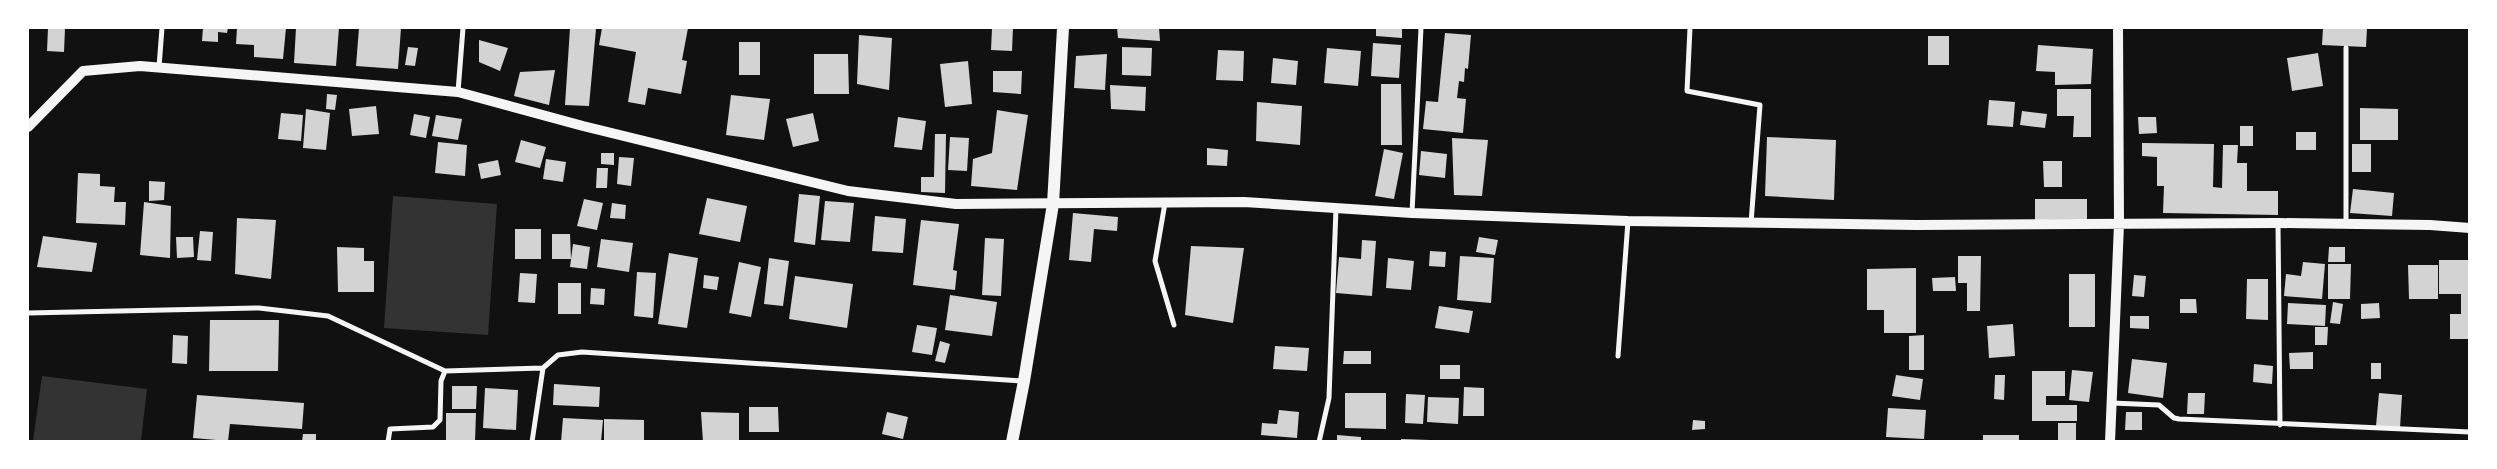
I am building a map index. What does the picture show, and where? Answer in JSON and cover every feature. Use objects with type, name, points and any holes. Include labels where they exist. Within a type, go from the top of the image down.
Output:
[{"type":"main road","points":[[1012,442],[1024,382],[1052,204],[1063,28]]},
{"type":"main road","points":[[2110,442],[2120,224],[2118,28]]},
{"type":"main road","points":[[28,127],[83,71],[140,66],[458,92],[583,126],[848,191],[956,204],[1244,202],[1412,213],[1628,221],[1917,226],[2278,223],[2470,228]]},
{"type":"street","points":[[159,67],[162,28]]},
{"type":"street","points":[[458,92],[464,28]]},
{"type":"street","points":[[1412,213],[1421,28]]},
{"type":"street","points":[[1690,28],[1687,91],[1760,105],[1751,223]]},
{"type":"street","points":[[2346,48],[2346,224]]},
{"type":"street","points":[[1165,203],[1156,261],[1174,325]]},
{"type":"street","points":[[1319,442],[1329,398],[1336,208]]},
{"type":"street","points":[[1618,356],[1628,221]]},
{"type":"street","points":[[2278,223],[2280,425]]},
{"type":"street","points":[[28,313],[259,308],[328,316],[445,371],[544,368]]},
{"type":"street","points":[[532,442],[544,368],[558,355],[582,352],[1024,382]]},
{"type":"street","points":[[388,442],[390,428],[433,427],[440,420],[442,380],[445,371]]},
{"type":"street","points":[[2112,403],[2159,405],[2174,418],[2179,419],[2470,432]]},
{"type":"shaded area","points":[[393,196],[497,204],[488,335],[384,328]]},
{"type":"shaded area","points":[[42,376],[147,389],[141,441],[33,441]]},
{"type":"building","points":[[48,28],[65,28],[64,52],[47,51]]},
{"type":"building","points":[[203,28],[228,28],[227,33],[218,32],[218,42],[202,41]]},
{"type":"building","points":[[237,28],[286,28],[283,59],[254,57],[254,45],[236,44]]},
{"type":"building","points":[[296,28],[339,28],[336,66],[294,63]]},
{"type":"building","points":[[359,28],[401,28],[398,69],[356,66]]},
{"type":"building","points":[[570,28],[596,29],[589,106],[565,105]]},
{"type":"building","points":[[602,28],[688,28],[682,60],[687,61],[681,94],[648,88],[645,105],[628,102],[636,52],[599,45]]},
{"type":"building","points":[[992,28],[1013,28],[1012,51],[991,50]]},
{"type":"building","points":[[1117,28],[1159,28],[1160,41],[1118,38]]},
{"type":"building","points":[[1376,28],[1402,28],[1402,38],[1376,36]]},
{"type":"building","points":[[2323,28],[2367,28],[2366,47],[2322,45]]},
{"type":"building","points":[[1445,33],[1471,35],[1468,69],[1465,68],[1464,82],[1459,81],[1457,98],[1466,99],[1463,133],[1423,129],[1426,101],[1438,102]]},
{"type":"building","points":[[859,35],[892,38],[889,90],[857,84]]},
{"type":"building","points":[[1928,36],[1949,36],[1949,65],[1928,65]]},
{"type":"building","points":[[479,40],[508,48],[500,71],[479,62]]},
{"type":"building","points":[[739,42],[760,42],[760,75],[739,75]]},
{"type":"building","points":[[1373,43],[1401,45],[1399,78],[1371,76]]},
{"type":"building","points":[[2038,45],[2093,49],[2091,84],[2055,85],[2055,72],[2036,71]]},
{"type":"building","points":[[408,47],[418,48],[415,66],[405,65]]},
{"type":"building","points":[[1122,47],[1152,48],[1151,76],[1122,75]]},
{"type":"building","points":[[1327,48],[1361,51],[1358,86],[1324,83]]},
{"type":"building","points":[[1218,50],[1244,51],[1243,81],[1216,80]]},
{"type":"building","points":[[2318,53],[2323,86],[2292,91],[2287,58]]},
{"type":"building","points":[[814,54],[848,54],[849,94],[814,94]]},
{"type":"building","points":[[1107,54],[1105,90],[1074,88],[1076,56]]},
{"type":"building","points":[[1273,58],[1298,61],[1296,85],[1271,83]]},
{"type":"building","points":[[968,61],[972,104],[945,107],[940,64]]},
{"type":"building","points":[[555,70],[549,105],[514,96],[520,72]]},
{"type":"building","points":[[993,71],[1022,71],[1021,94],[993,92]]},
{"type":"building","points":[[1381,84],[1401,84],[1402,145],[1381,145]]},
{"type":"building","points":[[1110,85],[1146,87],[1145,111],[1111,109]]},
{"type":"building","points":[[2057,89],[2091,89],[2091,137],[2073,137],[2074,116],[2057,116]]},
{"type":"building","points":[[327,94],[337,95],[335,110],[326,109]]},
{"type":"building","points":[[731,95],[770,99],[764,140],[726,135]]},
{"type":"building","points":[[1989,100],[2015,102],[2013,127],[1987,125]]},
{"type":"building","points":[[1257,102],[1302,106],[1300,145],[1256,141]]},
{"type":"building","points":[[376,106],[379,134],[352,136],[349,109]]},
{"type":"building","points":[[2360,108],[2398,109],[2398,140],[2360,140]]},
{"type":"building","points":[[306,109],[330,113],[326,150],[303,148]]},
{"type":"building","points":[[997,110],[1028,115],[1017,190],[971,186],[973,159],[992,153]]},
{"type":"building","points":[[2022,111],[2047,114],[2045,128],[2020,125]]},
{"type":"building","points":[[281,113],[303,115],[301,141],[278,139]]},
{"type":"building","points":[[813,113],[819,141],[793,147],[786,119]]},
{"type":"building","points":[[414,114],[430,117],[426,138],[410,135]]},
{"type":"building","points":[[436,115],[462,119],[458,140],[432,136]]},
{"type":"building","points":[[898,117],[926,121],[922,150],[894,147]]},
{"type":"building","points":[[2138,117],[2156,117],[2157,133],[2139,134]]},
{"type":"building","points":[[2240,126],[2253,126],[2253,146],[2240,146]]},
{"type":"building","points":[[2296,132],[2316,132],[2316,150],[2296,150]]},
{"type":"building","points":[[935,134],[946,134],[945,193],[921,192],[921,177],[934,177]]},
{"type":"building","points":[[950,137],[969,138],[967,171],[948,170]]},
{"type":"building","points":[[1767,137],[1836,140],[1834,200],[1765,196]]},
{"type":"building","points":[[1452,138],[1488,140],[1482,196],[1454,195]]},
{"type":"building","points":[[521,140],[546,147],[540,168],[515,162]]},
{"type":"building","points":[[438,142],[467,145],[465,176],[435,173]]},
{"type":"building","points":[[2142,143],[2214,144],[2213,187],[2222,188],[2223,145],[2238,145],[2237,163],[2247,163],[2247,191],[2278,191],[2278,215],[2163,213],[2164,186],[2157,186],[2157,157],[2142,156]]},
{"type":"building","points":[[2352,144],[2371,144],[2371,172],[2352,172]]},
{"type":"building","points":[[1207,148],[1228,150],[1227,166],[1207,165]]},
{"type":"building","points":[[1384,149],[1403,153],[1394,199],[1375,196]]},
{"type":"building","points":[[1421,151],[1447,154],[1445,178],[1419,175]]},
{"type":"building","points":[[601,153],[614,153],[614,165],[601,164]]},
{"type":"building","points":[[619,157],[634,158],[631,186],[617,184]]},
{"type":"building","points":[[546,159],[566,162],[563,182],[543,179]]},
{"type":"building","points":[[498,160],[501,175],[481,179],[478,164]]},
{"type":"building","points":[[2043,161],[2062,161],[2062,187],[2044,187]]},
{"type":"building","points":[[597,168],[608,168],[607,188],[596,188]]},
{"type":"building","points":[[78,173],[100,174],[100,186],[115,187],[114,202],[126,202],[125,225],[76,223]]},
{"type":"building","points":[[149,181],[165,182],[164,200],[149,201]]},
{"type":"building","points":[[2353,189],[2394,193],[2392,216],[2350,213]]},
{"type":"building","points":[[799,194],[820,196],[815,245],[794,242]]},
{"type":"building","points":[[707,198],[747,206],[740,242],[699,234]]},
{"type":"building","points":[[584,199],[603,203],[597,230],[577,226]]},
{"type":"building","points":[[2035,199],[2087,199],[2087,219],[2035,220]]},
{"type":"building","points":[[825,201],[854,203],[850,242],[821,240]]},
{"type":"building","points":[[144,202],[171,206],[170,258],[140,255]]},
{"type":"building","points":[[612,203],[626,205],[625,219],[610,218]]},
{"type":"building","points":[[1073,213],[1118,217],[1117,231],[1094,229],[1091,262],[1069,260]]},
{"type":"building","points":[[875,216],[906,219],[903,253],[872,251]]},
{"type":"building","points":[[237,218],[276,220],[271,279],[235,274]]},
{"type":"building","points":[[921,220],[959,224],[953,270],[957,271],[955,290],[913,285]]},
{"type":"building","points":[[515,229],[541,229],[541,259],[515,259]]},
{"type":"building","points":[[200,231],[213,232],[211,261],[197,260]]},
{"type":"building","points":[[552,234],[570,234],[571,259],[552,259]]},
{"type":"building","points":[[43,236],[97,243],[92,272],[37,267]]},
{"type":"building","points":[[176,237],[193,237],[194,257],[177,258]]},
{"type":"building","points":[[1479,237],[1498,240],[1495,255],[1476,252]]},
{"type":"building","points":[[985,238],[1004,239],[1001,296],[982,295]]},
{"type":"building","points":[[601,239],[633,243],[629,272],[597,267]]},
{"type":"building","points":[[1362,240],[1376,241],[1372,296],[1336,293],[1339,257],[1361,259]]},
{"type":"building","points":[[573,244],[590,247],[587,269],[570,267]]},
{"type":"building","points":[[1191,246],[1244,248],[1233,323],[1185,315]]},
{"type":"building","points":[[337,247],[364,248],[364,261],[374,261],[374,292],[338,292]]},
{"type":"building","points":[[2329,247],[2345,247],[2345,262],[2328,262]]},
{"type":"building","points":[[1430,251],[1446,252],[1445,267],[1429,266]]},
{"type":"building","points":[[669,253],[698,258],[687,328],[658,324]]},
{"type":"building","points":[[1460,256],[1494,258],[1491,303],[1457,300]]},
{"type":"building","points":[[1958,256],[1981,256],[1980,311],[1967,311],[1967,283],[1958,283]]},
{"type":"building","points":[[769,258],[789,261],[783,306],[764,304]]},
{"type":"building","points":[[1388,258],[1414,261],[1411,290],[1386,288]]},
{"type":"building","points":[[2439,260],[2470,260],[2470,339],[2450,339],[2450,314],[2461,314],[2461,294],[2439,294]]},
{"type":"building","points":[[739,262],[761,267],[751,317],[729,313]]},
{"type":"building","points":[[2303,262],[2325,264],[2322,299],[2284,296],[2286,274],[2301,276]]},
{"type":"building","points":[[2328,264],[2351,264],[2350,299],[2328,299]]},
{"type":"building","points":[[2408,265],[2438,265],[2438,299],[2409,299]]},
{"type":"building","points":[[1916,268],[1916,333],[1884,333],[1884,310],[1867,310],[1867,269]]},
{"type":"building","points":[[637,272],[656,273],[653,318],[634,316]]},
{"type":"building","points":[[520,273],[537,274],[535,303],[518,302]]},
{"type":"building","points":[[2069,274],[2095,274],[2095,327],[2069,327]]},
{"type":"building","points":[[704,275],[719,277],[717,290],[703,288]]},
{"type":"building","points":[[2134,275],[2146,276],[2144,297],[2132,296]]},
{"type":"building","points":[[795,276],[853,284],[847,328],[789,319]]},
{"type":"building","points":[[1955,277],[1956,291],[1933,291],[1932,278]]},
{"type":"building","points":[[2247,279],[2268,279],[2268,320],[2246,319]]},
{"type":"building","points":[[558,283],[581,283],[581,314],[558,314]]},
{"type":"building","points":[[591,288],[605,289],[604,305],[590,304]]},
{"type":"building","points":[[950,295],[997,302],[992,336],[945,330]]},
{"type":"building","points":[[2180,299],[2196,299],[2197,313],[2180,313]]},
{"type":"building","points":[[2333,302],[2343,304],[2340,324],[2330,323]]},
{"type":"building","points":[[2288,303],[2326,305],[2325,326],[2287,324]]},
{"type":"building","points":[[2379,303],[2380,318],[2361,319],[2361,304]]},
{"type":"building","points":[[1439,306],[1473,311],[1469,333],[1435,328]]},
{"type":"building","points":[[2130,316],[2149,316],[2149,329],[2130,328]]},
{"type":"building","points":[[210,320],[279,320],[278,371],[209,371]]},
{"type":"building","points":[[2013,324],[2015,356],[1989,358],[1987,326]]},
{"type":"building","points":[[917,325],[937,328],[932,355],[912,352]]},
{"type":"building","points":[[2315,327],[2328,327],[2327,345],[2315,345]]},
{"type":"building","points":[[173,335],[188,336],[187,364],[172,363]]},
{"type":"building","points":[[1924,335],[1924,370],[1909,370],[1909,336]]},
{"type":"building","points":[[940,341],[950,344],[945,363],[935,361]]},
{"type":"building","points":[[1275,346],[1309,348],[1307,371],[1273,369]]},
{"type":"building","points":[[1344,351],[1371,351],[1371,364],[1343,364]]},
{"type":"building","points":[[2313,352],[2313,369],[2290,369],[2289,353]]},
{"type":"building","points":[[2132,359],[2167,363],[2163,398],[2128,393]]},
{"type":"building","points":[[2371,363],[2381,363],[2381,379],[2371,379]]},
{"type":"building","points":[[2254,364],[2273,366],[2272,384],[2253,382]]},
{"type":"building","points":[[1440,365],[1460,365],[1460,379],[1440,379]]},
{"type":"building","points":[[2072,370],[2093,372],[2089,402],[2069,400]]},
{"type":"building","points":[[2032,371],[2065,371],[2065,396],[2046,396],[2046,405],[2077,405],[2077,421],[2032,421]]},
{"type":"building","points":[[1896,375],[1923,379],[1920,400],[1892,396]]},
{"type":"building","points":[[1995,375],[2005,375],[2004,400],[1994,399]]},
{"type":"building","points":[[554,384],[600,387],[599,407],[553,405]]},
{"type":"building","points":[[452,386],[477,386],[476,409],[452,409]]},
{"type":"building","points":[[1464,387],[1484,388],[1484,416],[1463,416]]},
{"type":"building","points":[[485,388],[518,390],[516,430],[483,428]]},
{"type":"building","points":[[1345,393],[1386,393],[1386,429],[1345,428]]},
{"type":"building","points":[[2188,393],[2205,393],[2204,414],[2187,414]]},
{"type":"building","points":[[2379,393],[2402,395],[2400,428],[2376,426]]},
{"type":"building","points":[[1406,394],[1425,395],[1423,424],[1405,423]]},
{"type":"building","points":[[197,395],[304,403],[302,429],[230,424],[228,441],[193,438]]},
{"type":"building","points":[[1428,397],[1459,398],[1458,424],[1427,422]]},
{"type":"building","points":[[749,407],[778,407],[779,432],[749,432]]},
{"type":"building","points":[[1888,408],[1926,410],[1924,439],[1886,437]]},
{"type":"building","points":[[1279,410],[1299,412],[1297,438],[1261,435],[1262,423],[1277,424]]},
{"type":"building","points":[[701,412],[739,413],[739,442],[703,442]]},
{"type":"building","points":[[887,412],[908,417],[903,439],[882,434]]},
{"type":"building","points":[[2126,412],[2142,412],[2142,430],[2125,430]]},
{"type":"building","points":[[446,413],[476,413],[475,442],[446,442]]},
{"type":"building","points":[[563,418],[603,420],[601,442],[561,442]]},
{"type":"building","points":[[604,419],[644,420],[644,442],[604,442]]},
{"type":"building","points":[[1693,420],[1705,421],[1705,429],[1692,430]]},
{"type":"building","points":[[2058,423],[2076,423],[2076,442],[2058,442]]},
{"type":"building","points":[[303,434],[316,434],[316,442],[302,442]]},
{"type":"building","points":[[1337,435],[1361,437],[1361,442],[1337,442]]},
{"type":"building","points":[[1983,435],[2019,435],[2019,442],[1983,442]]},
{"type":"building","points":[[1401,439],[1430,440],[1430,442],[1401,442]]}]
